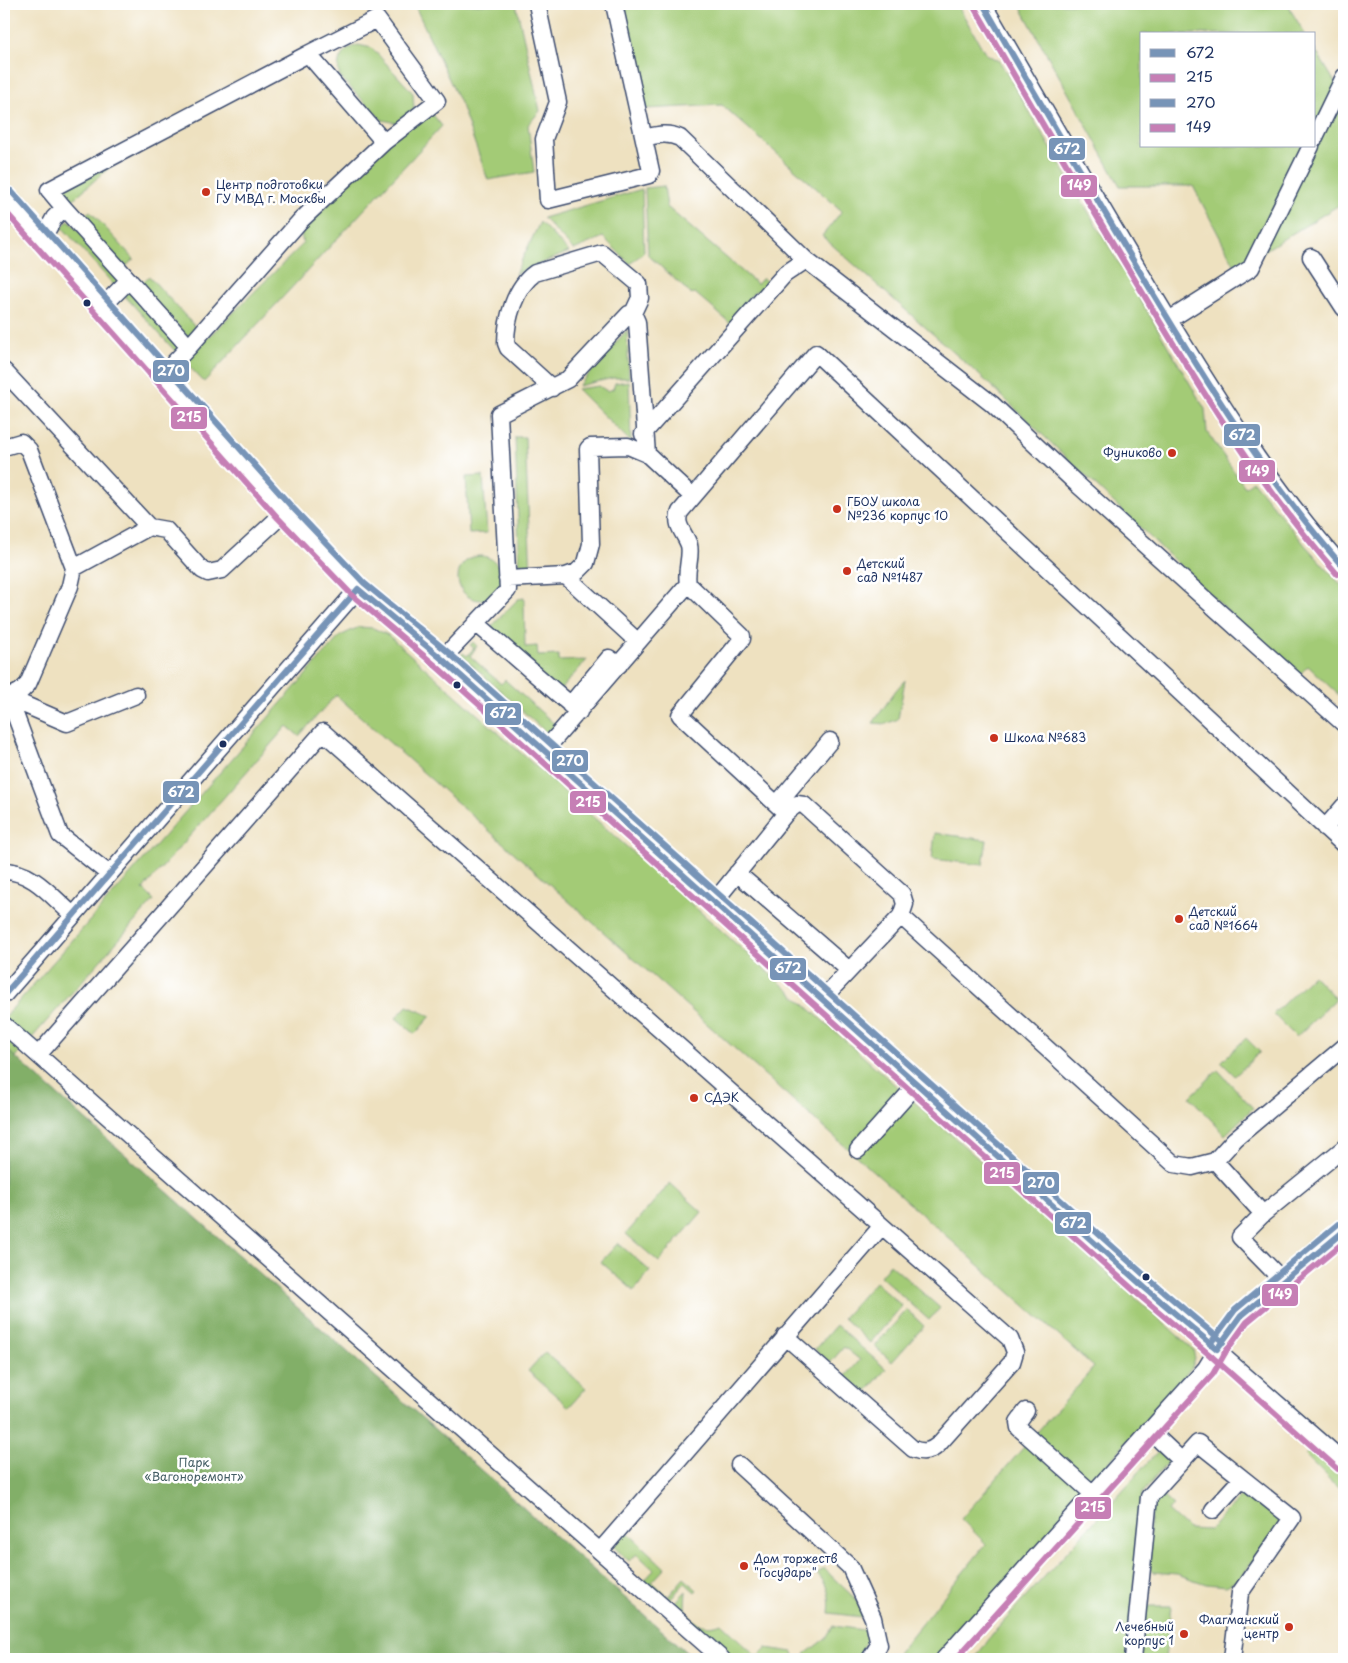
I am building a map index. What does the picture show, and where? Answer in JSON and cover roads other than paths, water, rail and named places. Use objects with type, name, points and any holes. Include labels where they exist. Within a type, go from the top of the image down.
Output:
[{"type":"street","points":[[537,4],[558,102],[544,139],[548,200],[649,175],[651,171],[614,4]]},
{"type":"street","points":[[983,4],[1169,320],[1258,458],[1297,512],[1344,568]]},
{"type":"street","points":[[164,374],[190,347],[300,221],[384,142],[437,102],[377,19],[49,190],[190,347]]},
{"type":"street","points":[[308,54],[384,142]]},
{"type":"street","points":[[1316,135],[1344,77]]},
{"type":"street","points":[[644,138],[662,134],[672,134],[680,138],[806,260],[992,404],[1078,485],[1344,724]]},
{"type":"street","points":[[1169,320],[1251,268],[1309,148]]},
{"type":"street","points":[[4,197],[11,215],[42,240],[286,512],[358,589],[442,659],[1145,1288],[1344,1462]]},
{"type":"street","points":[[42,240],[54,218],[64,208]]},
{"type":"street","points":[[442,659],[508,590],[499,414],[552,388],[568,379],[628,314],[633,313],[640,298],[640,284],[602,253],[535,272],[529,276],[515,296],[506,343],[508,348],[552,388]]},
{"type":"street","points":[[1311,257],[1344,308]]},
{"type":"street","points":[[643,434],[785,274],[806,260]]},
{"type":"street","points":[[102,307],[129,280]]},
{"type":"street","points":[[633,313],[637,322],[643,434],[647,454]]},
{"type":"street","points":[[781,808],[680,715],[742,636],[688,584],[686,574],[689,546],[679,524],[678,517],[692,496],[816,353],[1344,845]]},
{"type":"street","points":[[4,371],[149,527],[166,530],[202,570],[208,573],[222,570],[286,512]]},
{"type":"street","points":[[4,447],[21,442],[29,450],[74,568],[70,586],[33,676],[21,691],[6,699]]},
{"type":"street","points":[[507,580],[566,576],[582,568],[589,558],[588,449],[590,447],[628,446],[647,454],[692,496]]},
{"type":"street","points":[[74,568],[149,527]]},
{"type":"street","points":[[566,576],[638,642]]},
{"type":"street","points":[[544,752],[574,708],[619,664],[688,584]]},
{"type":"street","points":[[4,995],[358,589]]},
{"type":"street","points":[[476,623],[574,708]]},
{"type":"street","points":[[6,699],[67,723],[136,695]]},
{"type":"street","points":[[6,699],[60,835],[109,874]]},
{"type":"street","points":[[38,1055],[322,732],[1002,1332],[1014,1345],[1015,1352],[1012,1362],[938,1445],[932,1450],[919,1451],[913,1448],[785,1336]]},
{"type":"street","points":[[714,902],[737,873],[830,741]]},
{"type":"street","points":[[781,808],[799,803],[811,811],[902,894],[905,904],[901,916],[823,998]]},
{"type":"street","points":[[1325,828],[1344,806]]},
{"type":"street","points":[[4,871],[17,871],[28,876],[73,915]]},
{"type":"street","points":[[737,873],[850,970]]},
{"type":"street","points":[[901,916],[1174,1164],[1192,1167],[1215,1161],[1235,1139],[1344,1048]]},
{"type":"street","points":[[4,1025],[722,1659]]},
{"type":"street","points":[[858,1150],[918,1083]]},
{"type":"street","points":[[1283,1282],[1240,1237],[1263,1214],[1344,1148]]},
{"type":"street","points":[[1215,1161],[1263,1214]]},
{"type":"street","points":[[600,1552],[881,1227]]},
{"type":"street","points":[[944,1659],[1206,1368],[1241,1316],[1344,1231]]},
{"type":"street","points":[[1026,1411],[1018,1422],[1019,1428],[1092,1493]]},
{"type":"street","points":[[1149,1430],[1182,1461]]},
{"type":"street","points":[[1133,1659],[1149,1497],[1198,1443],[1292,1518],[1240,1594],[1232,1659]]},
{"type":"street","points":[[739,1465],[850,1567],[873,1618],[879,1645],[870,1659]]},
{"type":"street","points":[[1213,1510],[1242,1478]]},
{"type":"place","name":"Центр подготовки ГУ МВД г. Москвы","points":[[206,192]]},
{"type":"place","name":"Фуниково","points":[[1172,453]]},
{"type":"place","name":"ГБОУ школа №236 корпус 10","points":[[837,509]]},
{"type":"place","name":"Детский сад №1487","points":[[847,571]]},
{"type":"place","name":"Школа №683","points":[[994,738]]},
{"type":"place","name":"Детский сад №1664","points":[[1179,919]]},
{"type":"place","name":"СДЭК","points":[[694,1098]]},
{"type":"place","name":"Дом торжеств \"Государь\"","points":[[744,1566]]},
{"type":"place","name":"Флагманский центр","points":[[1289,1627]]},
{"type":"place","name":"Лечебный корпус 1","points":[[1184,1634]]},
{"type":"park label","name":"Парк «Вагоноремонт»","points":[[194,1470]]}]
